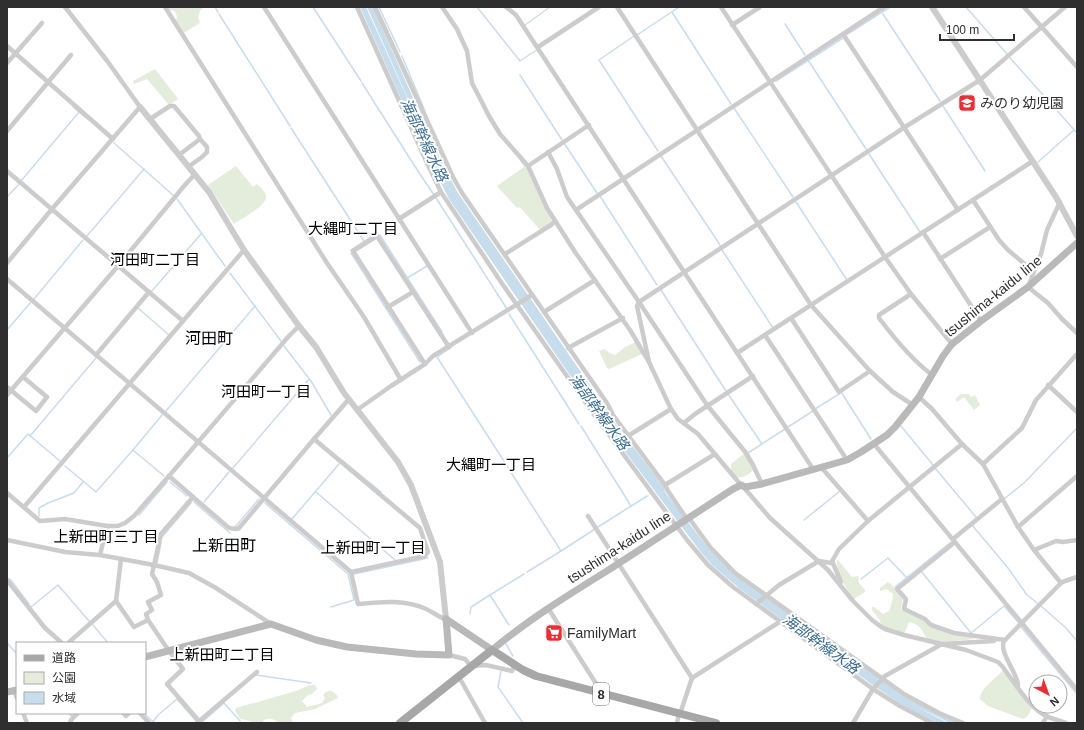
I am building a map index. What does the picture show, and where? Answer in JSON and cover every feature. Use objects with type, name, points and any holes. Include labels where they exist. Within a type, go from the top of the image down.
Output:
[{"type":"main road","name":"tsushima-kaidu line","points":[[492,650],[515,631],[548,608],[733,488],[762,484],[847,460],[874,444],[895,427],[913,405],[945,352],[952,344],[1028,287],[1077,244]]},
{"type":"main road","points":[[400,723],[492,650],[446,620]]},
{"type":"main road","points":[[146,657],[271,624],[316,640],[347,647],[416,654],[449,655],[446,620]]},
{"type":"main road","name":"8","points":[[492,650],[536,676],[716,723]]},
{"type":"street","points":[[65,7],[108,62],[140,107],[195,174],[219,208],[244,250],[316,347],[349,399],[398,462],[412,485],[440,562],[446,620]]},
{"type":"street","points":[[165,7],[364,317],[401,380]]},
{"type":"street","points":[[264,7],[472,333]]},
{"type":"street","points":[[357,7],[426,163],[441,192],[595,416],[678,525],[687,540],[708,565],[733,587],[900,706],[932,723]]},
{"type":"street","points":[[375,7],[453,177],[462,193],[607,404],[613,415],[702,537],[735,573],[882,680],[922,704],[963,723]]},
{"type":"street","points":[[442,7],[457,30],[467,52],[472,83],[489,116],[500,134],[528,166],[547,208],[555,221],[623,318],[649,362],[671,409],[678,419],[698,434],[770,518],[817,562],[828,570],[853,601],[872,620],[885,629],[966,650],[998,662],[1018,686],[1029,703],[1047,716],[1066,723]]},
{"type":"street","points":[[506,7],[516,14],[538,47],[813,469]]},
{"type":"street","points":[[588,7],[592,12]]},
{"type":"street","points":[[538,47],[599,7]]},
{"type":"street","points":[[617,7],[811,305],[885,386],[913,405]]},
{"type":"street","points":[[721,7],[885,257],[911,294],[952,344]]},
{"type":"street","points":[[732,25],[760,7]]},
{"type":"street","points":[[576,210],[884,7]]},
{"type":"street","points":[[932,7],[1060,202],[1077,236]]},
{"type":"street","points":[[1024,7],[1077,67]]},
{"type":"street","points":[[649,362],[637,306],[639,302],[905,127],[980,80],[1065,7]]},
{"type":"street","points":[[7,63],[42,23]]},
{"type":"street","points":[[843,34],[958,210]]},
{"type":"street","points":[[7,46],[113,139]]},
{"type":"street","points":[[7,131],[71,55]]},
{"type":"street","points":[[150,119],[170,106],[174,106],[199,136],[207,147],[207,152],[188,167]]},
{"type":"street","points":[[7,263],[140,107]]},
{"type":"street","points":[[528,166],[589,125]]},
{"type":"street","points":[[179,155],[200,139]]},
{"type":"street","points":[[548,152],[557,169],[567,197],[708,405],[746,453],[762,484]]},
{"type":"street","points":[[737,353],[1033,160]]},
{"type":"street","points":[[7,171],[183,321]]},
{"type":"street","points":[[7,395],[9,389],[23,377],[195,174]]},
{"type":"street","points":[[399,219],[441,192]]},
{"type":"street","points":[[972,200],[999,240],[1008,250],[1034,270],[1043,273]]},
{"type":"street","points":[[1060,202],[1047,230],[1041,254],[1028,287],[1048,302],[1062,319],[1077,333]]},
{"type":"street","points":[[504,254],[555,221]]},
{"type":"street","points":[[940,259],[990,227]]},
{"type":"street","points":[[923,232],[981,321]]},
{"type":"street","points":[[425,364],[353,251],[378,236],[449,347]]},
{"type":"street","points":[[24,507],[244,250]]},
{"type":"street","points":[[7,279],[351,572],[358,604],[381,602],[403,603],[426,609],[446,620]]},
{"type":"street","points":[[544,312],[595,280]]},
{"type":"street","points":[[96,355],[149,292]]},
{"type":"street","points":[[388,307],[413,292]]},
{"type":"street","points":[[911,294],[879,315],[879,318],[892,335],[921,366],[932,375]]},
{"type":"street","points":[[358,410],[425,364],[434,356],[532,295]]},
{"type":"street","points":[[568,348],[623,318]]},
{"type":"street","points":[[791,318],[839,392],[870,371]]},
{"type":"street","points":[[7,493],[40,521],[65,519],[107,526],[118,526],[130,520],[299,326]]},
{"type":"street","points":[[765,335],[847,460]]},
{"type":"street","points":[[982,464],[1022,428],[1033,404],[1048,385],[1077,354]]},
{"type":"street","points":[[684,423],[694,414],[753,376]]},
{"type":"street","points":[[9,389],[36,411],[48,397],[23,377]]},
{"type":"street","points":[[1048,385],[1077,412]]},
{"type":"street","points":[[919,397],[932,409],[962,444],[982,464],[1018,527],[1061,584]]},
{"type":"street","points":[[169,476],[232,530],[239,528],[349,399]]},
{"type":"street","points":[[628,436],[671,409]]},
{"type":"street","points":[[314,439],[420,528],[428,552],[425,556],[351,572]]},
{"type":"street","points":[[874,444],[1077,690]]},
{"type":"street","points":[[757,603],[779,585],[817,562],[831,563],[839,549],[868,522],[962,444]]},
{"type":"street","points":[[665,485],[715,454]]},
{"type":"street","points":[[821,467],[868,522]]},
{"type":"street","points":[[1018,527],[1077,476]]},
{"type":"street","points":[[193,497],[160,534],[152,574],[158,582],[161,595],[148,602],[152,610],[146,614],[148,620],[168,651],[184,669],[167,684],[198,722],[257,672]]},
{"type":"street","points":[[1002,499],[897,589],[906,599],[904,609],[925,619],[931,625],[954,633],[1005,640]]},
{"type":"street","points":[[588,516],[692,678]]},
{"type":"street","points":[[100,555],[107,526]]},
{"type":"street","points":[[7,540],[66,552],[100,555],[154,564],[189,573],[216,588],[271,624]]},
{"type":"street","points":[[1034,550],[1056,541],[1063,542],[1077,540]]},
{"type":"street","points":[[121,559],[116,601],[134,627],[148,620]]},
{"type":"street","points":[[832,561],[842,586]]},
{"type":"street","points":[[1018,686],[1015,674],[1004,652],[1003,644],[1005,640],[1061,584],[1077,577]]},
{"type":"street","points":[[7,580],[41,623],[61,642]]},
{"type":"street","points":[[69,642],[116,601]]},
{"type":"street","points":[[548,608],[603,694]]},
{"type":"street","points":[[677,723],[692,678],[781,621]]},
{"type":"street","points":[[853,723],[874,688],[882,680],[942,644],[1005,640]]},
{"type":"street","points":[[449,655],[464,659],[471,666],[486,665],[512,671],[516,665]]},
{"type":"street","points":[[459,677],[486,723]]},
{"type":"street","points":[[24,714],[28,723]]},
{"type":"street","points":[[70,723],[77,714]]},
{"type":"street","points":[[141,714],[149,723]]},
{"type":"street","points":[[1043,723],[1047,716]]},
{"type":"green space","points":[[168,7],[204,7],[200,11],[198,17],[200,23],[184,33],[176,20],[176,13],[173,10],[170,11]]},
{"type":"green space","points":[[155,69],[178,99],[169,105],[147,79],[134,84],[133,82]]},
{"type":"green space","points":[[520,159],[527,166],[552,218],[551,223],[540,230],[520,207],[517,208],[497,186],[524,167]]},
{"type":"green space","points":[[236,166],[253,187],[257,184],[264,191],[266,196],[265,200],[259,207],[234,224],[208,185]]},
{"type":"green space","points":[[636,342],[642,354],[609,369],[607,368],[599,351],[604,349],[615,355],[625,347]]},
{"type":"green space","points":[[961,394],[969,394],[971,397],[975,395],[980,405],[974,410],[964,397],[957,402],[955,399]]},
{"type":"green space","points":[[745,453],[754,469],[746,476],[736,477],[731,471],[731,464]]},
{"type":"green space","points":[[837,559],[852,577],[858,576],[859,583],[865,590],[865,592],[854,599],[840,575]]},
{"type":"green space","points":[[888,582],[903,598],[901,610],[927,622],[975,639],[941,642],[928,640],[919,626],[913,623],[909,622],[904,634],[881,625],[880,620],[872,610],[872,607],[883,614],[889,611],[893,594],[887,589],[880,591],[880,588]]},
{"type":"green space","points":[[1003,670],[1028,703],[1029,714],[1027,717],[1023,719],[988,706],[980,699],[986,687]]},
{"type":"green space","points":[[310,685],[315,685],[317,689],[302,701],[307,707],[322,703],[325,698],[323,695],[329,691],[334,692],[338,698],[315,709],[295,713],[291,718],[293,723],[281,723],[272,719],[264,720],[262,723],[254,722],[240,719],[235,711],[236,708],[296,691]]},
{"type":"water","name":"海部幹線水路","points":[[360,7],[366,7],[430,148],[367,7],[373,7],[440,159],[458,193],[609,415],[708,548],[733,573],[905,696],[958,723],[950,723],[911,704],[948,723],[938,723],[928,719],[901,704],[874,686],[740,589],[712,565],[700,551],[598,416],[449,199],[421,144]]},
{"type":"waterway","points":[[215,7],[218,12]]},
{"type":"waterway","points":[[313,7],[361,81]]},
{"type":"waterway","points":[[379,7],[400,52]]},
{"type":"waterway","points":[[477,7],[520,61],[538,49]]},
{"type":"waterway","points":[[525,25],[550,7]]},
{"type":"waterway","points":[[637,35],[679,7]]},
{"type":"waterway","points":[[846,35],[890,7]]},
{"type":"waterway","points":[[966,7],[1007,54]]},
{"type":"waterway","points":[[672,12],[731,104]]},
{"type":"waterway","points":[[219,14],[290,126]]},
{"type":"waterway","points":[[883,14],[940,101]]},
{"type":"waterway","points":[[785,24],[805,55]]},
{"type":"waterway","points":[[634,36],[599,60],[658,151]]},
{"type":"waterway","points":[[776,81],[843,38]]},
{"type":"waterway","name":"海部幹線水路","points":[[402,56],[425,111]]},
{"type":"waterway","points":[[1010,58],[1077,133]]},
{"type":"waterway","points":[[808,60],[866,149]]},
{"type":"waterway","points":[[520,75],[562,140]]},
{"type":"waterway","name":"海部幹線水路","points":[[362,83],[434,195]]},
{"type":"waterway","points":[[943,106],[985,171]]},
{"type":"waterway","points":[[73,107],[85,117]]},
{"type":"waterway","points":[[734,108],[793,197]]},
{"type":"waterway","points":[[21,181],[79,112]]},
{"type":"waterway","points":[[291,128],[364,241]]},
{"type":"waterway","points":[[1038,162],[1074,130]]},
{"type":"waterway","points":[[114,143],[174,196]]},
{"type":"waterway","points":[[564,143],[597,193]]},
{"type":"waterway","points":[[869,154],[920,232]]},
{"type":"waterway","points":[[661,156],[720,245]]},
{"type":"waterway","points":[[87,236],[144,169]]},
{"type":"waterway","points":[[7,197],[19,184]]},
{"type":"waterway","points":[[600,196],[657,285]]},
{"type":"waterway","points":[[436,198],[507,309]]},
{"type":"waterway","points":[[177,199],[225,266]]},
{"type":"waterway","points":[[796,202],[847,280]]},
{"type":"waterway","points":[[351,250],[378,232]]},
{"type":"waterway","points":[[151,292],[201,234]]},
{"type":"waterway","points":[[380,235],[442,332]]},
{"type":"waterway","points":[[34,299],[83,240]]},
{"type":"waterway","points":[[722,250],[773,328]]},
{"type":"waterway","points":[[351,253],[420,362]]},
{"type":"waterway","points":[[407,278],[427,266]]},
{"type":"waterway","points":[[230,273],[281,341]]},
{"type":"waterway","points":[[661,290],[726,391]]},
{"type":"waterway","points":[[7,330],[31,302]]},
{"type":"waterway","points":[[166,411],[255,306]]},
{"type":"waterway","points":[[138,308],[169,335]]},
{"type":"waterway","points":[[509,314],[579,424]]},
{"type":"waterway","points":[[284,346],[311,381],[331,415]]},
{"type":"waterway","points":[[449,349],[437,357],[509,469]]},
{"type":"waterway","points":[[30,436],[96,358]]},
{"type":"waterway","points":[[233,468],[309,379]]},
{"type":"waterway","points":[[841,392],[871,439]]},
{"type":"waterway","points":[[728,394],[762,444]]},
{"type":"waterway","points":[[815,409],[839,394]]},
{"type":"waterway","points":[[788,427],[813,411]]},
{"type":"waterway","points":[[133,450],[162,415]]},
{"type":"waterway","points":[[581,426],[631,506]]},
{"type":"waterway","points":[[901,426],[933,465]]},
{"type":"waterway","points":[[1004,499],[1024,483],[1077,428]]},
{"type":"waterway","points":[[748,453],[785,429]]},
{"type":"waterway","points":[[7,458],[28,434],[60,461]]},
{"type":"waterway","points":[[65,466],[96,492],[133,450],[164,476]]},
{"type":"waterway","points":[[342,460],[381,492]]},
{"type":"waterway","points":[[292,519],[339,464]]},
{"type":"waterway","points":[[935,468],[976,517]]},
{"type":"waterway","points":[[510,471],[561,551],[527,572]]},
{"type":"waterway","points":[[204,502],[229,472]]},
{"type":"waterway","points":[[39,516],[39,508],[74,493],[83,482]]},
{"type":"waterway","points":[[139,515],[167,482]]},
{"type":"waterway","points":[[170,482],[187,496]]},
{"type":"waterway","points":[[804,520],[840,491]]},
{"type":"waterway","points":[[316,492],[395,560]]},
{"type":"waterway","points":[[598,527],[647,496]]},
{"type":"waterway","points":[[235,527],[259,499]]},
{"type":"waterway","points":[[194,502],[230,533]]},
{"type":"waterway","points":[[162,537],[191,503]]},
{"type":"waterway","points":[[265,503],[348,574],[354,600],[331,607]]},
{"type":"waterway","points":[[972,525],[1008,568],[1027,595],[1037,603]]},
{"type":"waterway","points":[[561,551],[595,529]]},
{"type":"waterway","points":[[895,587],[951,542]]},
{"type":"waterway","points":[[157,563],[161,543]]},
{"type":"waterway","points":[[354,574],[428,558]]},
{"type":"waterway","points":[[861,579],[888,558],[907,578]]},
{"type":"waterway","points":[[921,571],[971,633],[1004,606],[1019,623]]},
{"type":"waterway","points":[[509,625],[490,595],[524,574]]},
{"type":"waterway","points":[[10,579],[29,604]]},
{"type":"waterway","points":[[31,607],[58,585],[89,621]]},
{"type":"waterway","points":[[470,614],[471,607],[490,595]]},
{"type":"waterway","points":[[1041,606],[1066,628],[1077,641]]},
{"type":"waterway","points":[[93,625],[107,642]]},
{"type":"waterway","points":[[1021,627],[1077,694]]},
{"type":"waterway","points":[[7,643],[16,653]]},
{"type":"waterway","points":[[506,644],[513,656]]},
{"type":"waterway","points":[[501,671],[498,687],[523,723]]},
{"type":"waterway","points":[[256,675],[311,683]]},
{"type":"waterway","points":[[145,714],[153,722],[158,715],[177,699],[196,721]]},
{"type":"waterway","points":[[201,723],[224,703],[240,721]]},
{"type":"waterway","points":[[70,714],[71,716],[73,714]]},
{"type":"place","name":"みのり幼児園","points":[[967,103]]},
{"type":"place","name":"FamilyMart","points":[[554,633]]},
{"type":"district","name":"大縄町二丁目","points":[[353,229]]},
{"type":"district","name":"河田町二丁目","points":[[155,260]]},
{"type":"district","name":"河田町","points":[[209,338]]},
{"type":"district","name":"河田町一丁目","points":[[266,392]]},
{"type":"district","name":"大縄町一丁目","points":[[491,465]]},
{"type":"district","name":"上新田町三丁目","points":[[106,537]]},
{"type":"district","name":"上新田町","points":[[224,545]]},
{"type":"district","name":"上新田町一丁目","points":[[373,548]]},
{"type":"district","name":"上新田町二丁目","points":[[222,655]]}]
